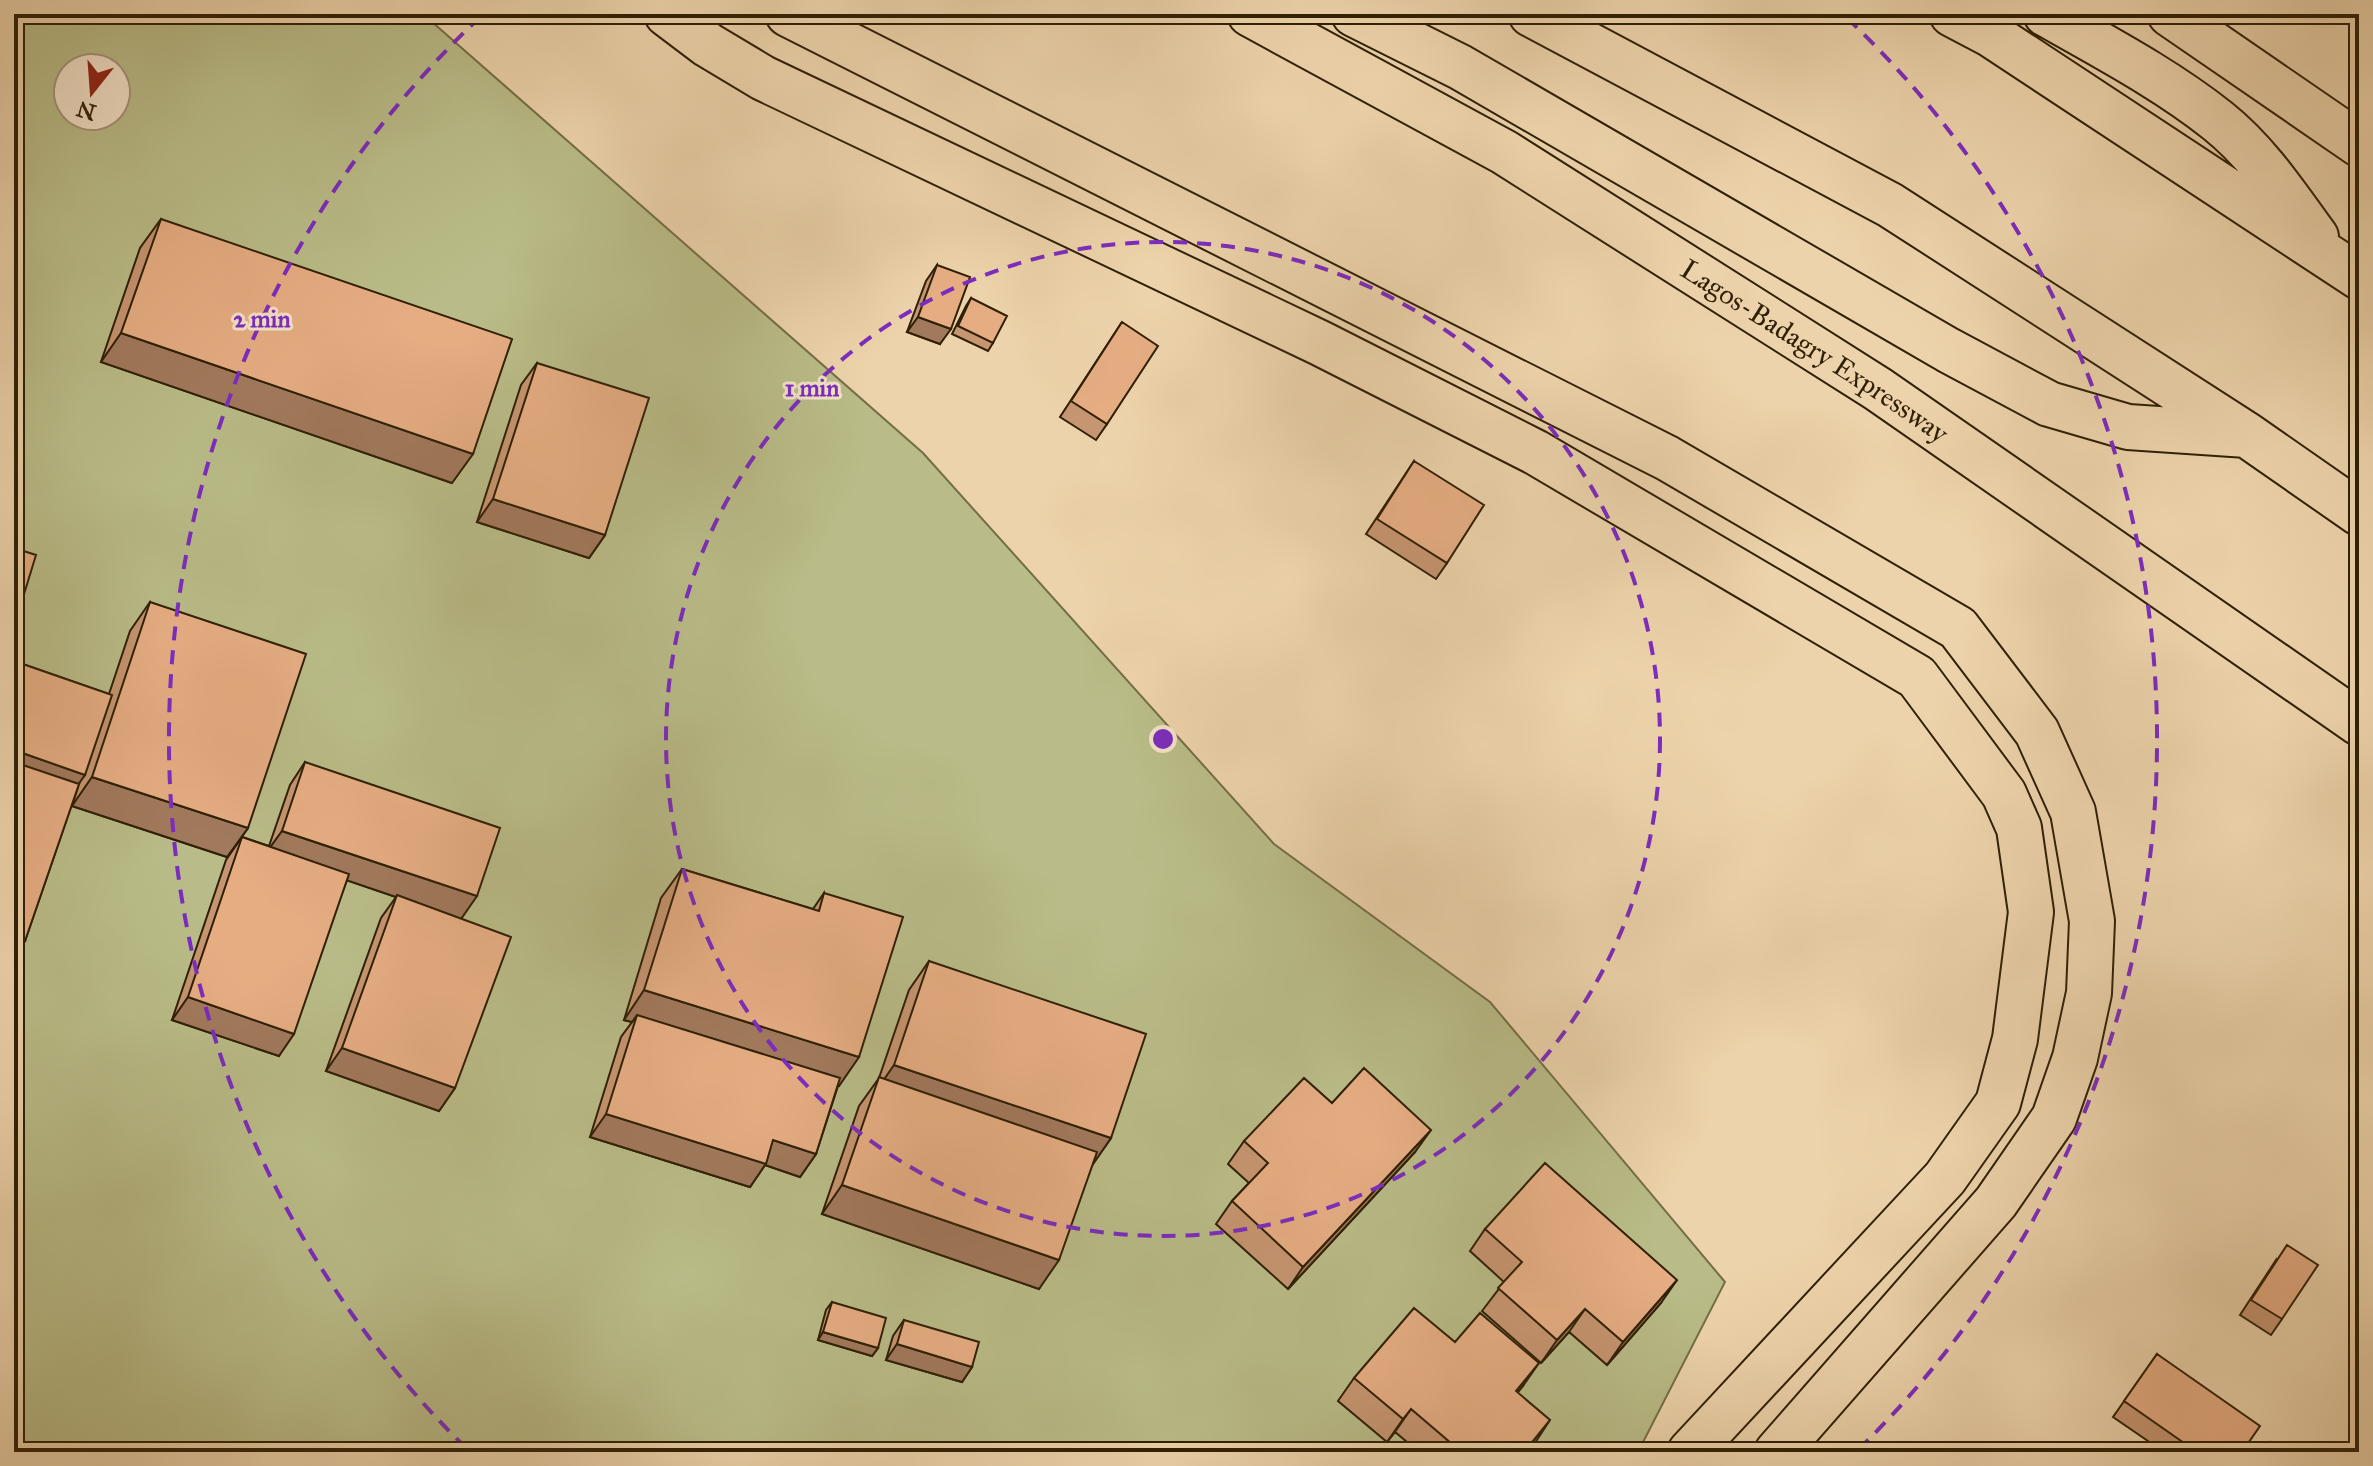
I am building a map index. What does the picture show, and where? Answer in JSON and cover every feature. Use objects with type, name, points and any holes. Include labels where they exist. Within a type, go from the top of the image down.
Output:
[{"type":"main road","points":[[667,14],[708,45],[763,78],[1320,343],[1535,452],[1917,677],[2004,794],[2019,828],[2031,912],[2015,1039],[1998,1103],[1945,1178],[1690,1452]]},
{"type":"main road","points":[[788,14],[1667,458],[1958,628],[2037,732],[2073,812],[2092,921],[2089,993],[2075,1058],[2054,1118],[1996,1202],[1777,1452]]},
{"type":"main road","name":"Lagos-Badagry Expressway","points":[[1250,14],[1504,152],[1865,381],[2359,723]]},
{"type":"main road","points":[[1354,14],[1460,67],[1948,350],[2049,404],[2128,427],[2247,435]]},
{"type":"main road","points":[[1531,14],[1890,205],[2247,435],[2359,513]]},
{"type":"main road","points":[[1952,14],[1990,34],[2345,268]]},
{"type":"main road","points":[[2046,14],[2135,64],[2218,122],[2269,172],[2345,268]]},
{"type":"main road","points":[[2170,14],[2359,144]]},
{"type":"green space","points":[[14,14],[423,14],[923,453],[1274,844],[1490,1002],[1725,1282],[1638,1452],[14,1452]]},
{"type":"building","points":[[161,219],[512,339],[473,454],[121,333]]},
{"type":"building","points":[[937,265],[970,277],[951,329],[918,317]]},
{"type":"building","points":[[971,298],[1007,316],[993,343],[958,326]]},
{"type":"building","points":[[1122,322],[1158,346],[1107,424],[1071,401]]},
{"type":"building","points":[[537,363],[649,398],[605,535],[493,499]]},
{"type":"building","points":[[1414,461],[1484,505],[1447,563],[1377,519]]},
{"type":"building","points":[[14,548],[36,555],[14,627]]},
{"type":"building","points":[[150,602],[306,654],[248,828],[92,777]]},
{"type":"building","points":[[14,661],[112,695],[85,775],[14,750]]},
{"type":"building","points":[[14,762],[79,784],[25,941],[14,937]]},
{"type":"building","points":[[305,762],[500,828],[477,896],[282,831]]},
{"type":"building","points":[[242,837],[349,874],[294,1034],[188,997]]},
{"type":"building","points":[[682,869],[819,911],[824,893],[903,917],[859,1057],[644,990]]},
{"type":"building","points":[[397,895],[511,937],[455,1088],[342,1048]]},
{"type":"building","points":[[929,961],[1146,1034],[1111,1138],[894,1065]]},
{"type":"building","points":[[637,1015],[840,1078],[816,1154],[773,1140],[766,1164],[606,1114]]},
{"type":"building","points":[[1364,1068],[1431,1130],[1303,1267],[1232,1201],[1268,1163],[1244,1141],[1304,1078],[1332,1103]]},
{"type":"building","points":[[879,1077],[1097,1152],[1059,1260],[842,1185]]},
{"type":"building","points":[[1545,1163],[1677,1280],[1623,1342],[1585,1309],[1557,1340],[1498,1288],[1522,1262],[1485,1229]]},
{"type":"building","points":[[2287,1245],[2318,1265],[2282,1319],[2251,1300]]},
{"type":"building","points":[[832,1302],[886,1318],[878,1348],[823,1332]]},
{"type":"building","points":[[1414,1308],[1455,1342],[1480,1313],[1539,1363],[1516,1391],[1550,1420],[1524,1452],[1448,1452],[1452,1444],[1411,1409],[1403,1419],[1354,1378]]},
{"type":"building","points":[[904,1320],[979,1342],[972,1367],[897,1344]]},
{"type":"building","points":[[2157,1354],[2260,1426],[2242,1452],[2197,1452],[2124,1401]]},
{"type":"building","points":[[2271,1442],[2286,1452],[2265,1452]]}]
